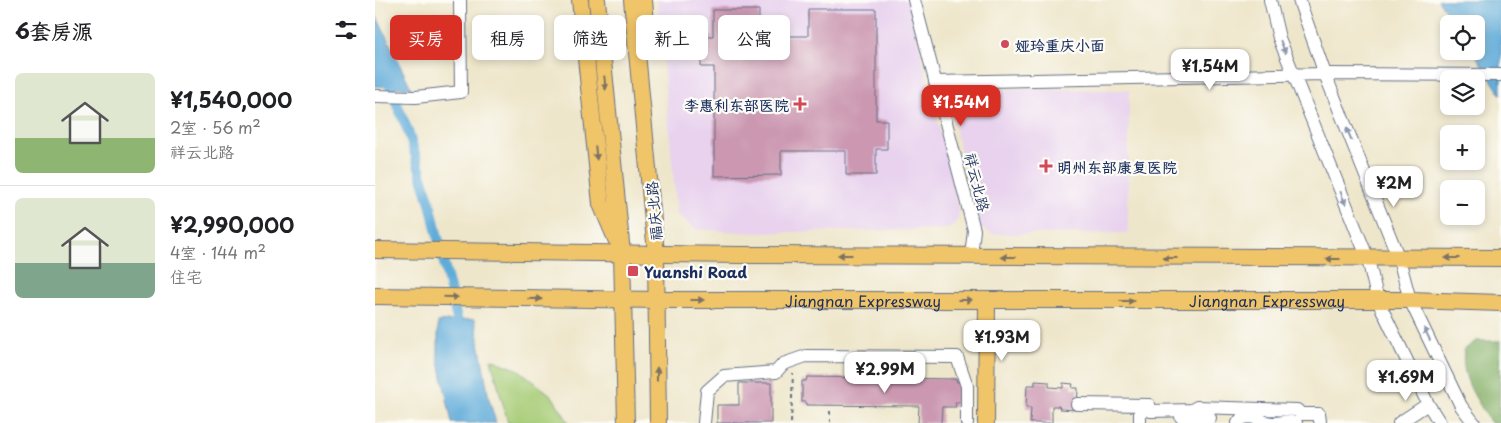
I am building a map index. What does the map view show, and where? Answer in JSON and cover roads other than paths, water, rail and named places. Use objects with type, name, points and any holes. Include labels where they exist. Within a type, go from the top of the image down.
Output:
[{"type":"main road","points":[[580,0],[601,204],[623,253]]},
{"type":"main road","points":[[597,0],[623,253],[622,300],[626,423]]},
{"type":"main road","name":"福庆北路","points":[[632,0],[656,253],[658,423]]},
{"type":"main road","points":[[644,0],[658,154],[660,206],[656,253]]},
{"type":"main road","points":[[375,250],[1368,259],[1501,258]]},
{"type":"main road","name":"Jiangnan Expressway","points":[[375,296],[622,300],[1410,300],[1501,303]]},
{"type":"main road","points":[[986,423],[987,300]]},
{"type":"street","points":[[375,96],[416,97],[461,92],[460,0]]},
{"type":"street","name":"祥云北路","points":[[914,0],[974,230],[971,256]]},
{"type":"street","points":[[1270,0],[1279,38],[1368,259],[1378,301],[1428,404],[1440,423]]},
{"type":"street","points":[[1299,0],[1325,74],[1399,259],[1410,300],[1461,406],[1474,423]]},
{"type":"street","points":[[935,82],[1325,74],[1501,76]]},
{"type":"street","points":[[703,423],[707,392],[724,376],[776,372],[783,364],[806,356],[957,357],[964,370],[967,386],[967,423]]},
{"type":"street","points":[[1077,404],[1192,410],[1197,407],[1297,410],[1301,414],[1319,414],[1320,422]]},
{"type":"street","points":[[1399,423],[1428,404]]},
{"type":"street","points":[[1146,408],[1151,417],[1211,418]]},
{"type":"street","points":[[1140,423],[1146,408]]},
{"type":"street","points":[[1238,423],[1241,419],[1254,416],[1270,423],[1290,421],[1296,423]]},
{"type":"water","points":[[1438,0],[1501,0],[1501,95],[1479,60],[1485,60],[1485,15],[1449,15]]},
{"type":"water","points":[[375,13],[390,44],[390,60],[398,60],[411,88],[375,86]]},
{"type":"water","points":[[475,319],[489,399],[496,423],[452,423],[438,357],[438,322]]},
{"type":"waterway","points":[[385,75],[408,131],[430,203],[460,332]]},
{"type":"place","name":"娅玲重庆小面","points":[[1005,44]]},
{"type":"place","name":"李惠利东部医院","points":[[800,104]]},
{"type":"place","name":"明州东部康复医院","points":[[1046,166]]},
{"type":"place","name":"Yuanshi Road","points":[[633,271]]}]
